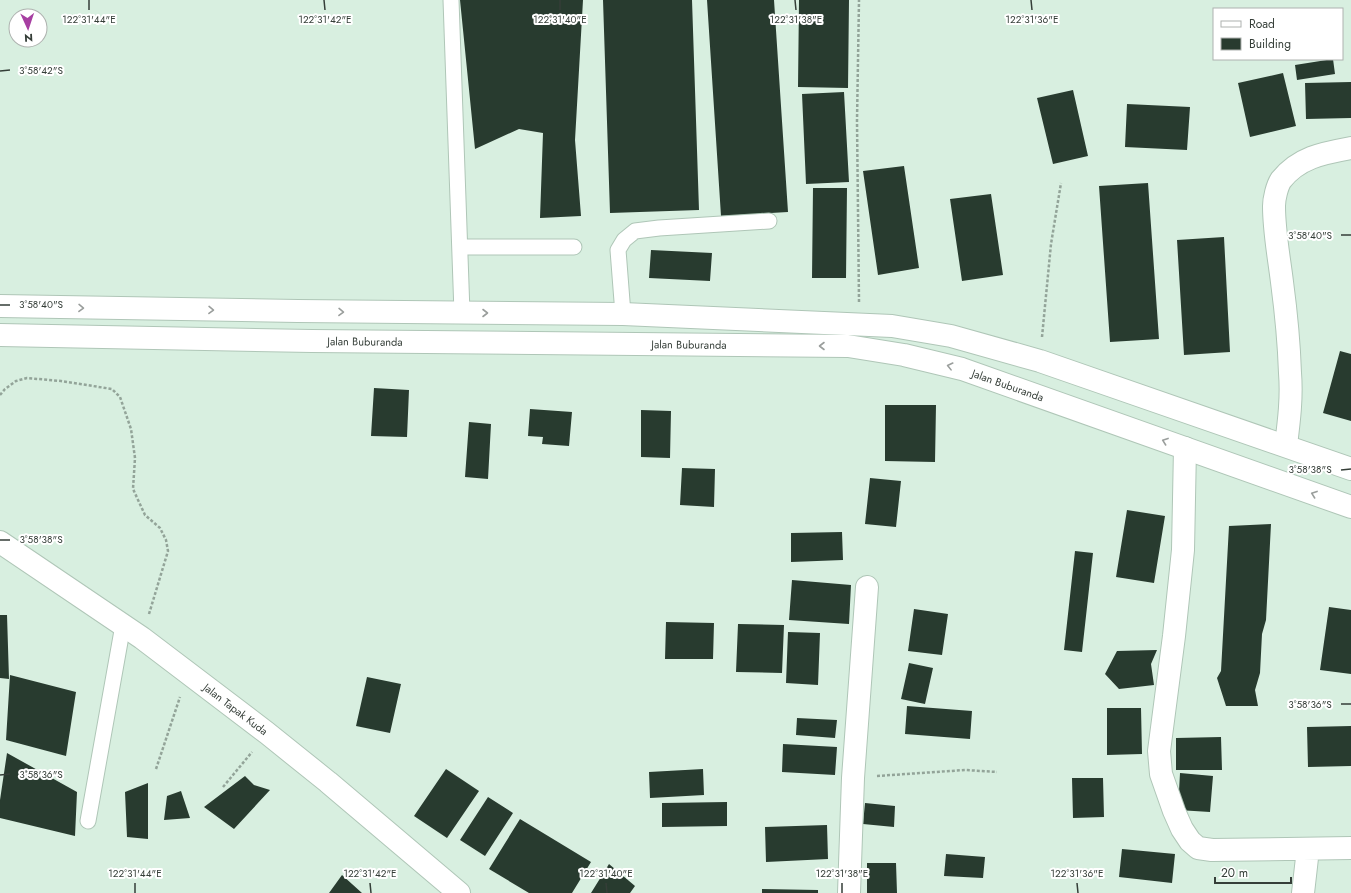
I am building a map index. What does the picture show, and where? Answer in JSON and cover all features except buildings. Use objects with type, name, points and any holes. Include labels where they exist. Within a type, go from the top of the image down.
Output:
[{"type":"street","points":[[1286,445],[1290,411],[1291,374],[1275,229],[1274,205],[1280,181],[1291,170],[1318,154],[1351,148]]},
{"type":"street","points":[[0,306],[623,314],[892,326],[951,336],[1040,361],[1351,468]]},
{"type":"street","name":"Jalan Buburanda","points":[[0,335],[320,342],[848,346],[904,355],[962,369],[1351,507]]},
{"type":"street","points":[[1186,448],[1183,550],[1174,636],[1159,751],[1161,774],[1174,811],[1182,829],[1190,841],[1198,848],[1212,850],[1351,848]]},
{"type":"street","name":"Jalan Tapak Kuda","points":[[0,542],[142,638],[188,672],[328,782],[459,893]]},
{"type":"street","points":[[849,893],[853,778],[867,587]]},
{"type":"street","points":[[1303,893],[1308,849]]},
{"type":"lane","points":[[451,0],[461,248],[462,313]]},
{"type":"lane","points":[[623,314],[618,250],[624,240],[635,231],[659,228],[769,221]]},
{"type":"lane","points":[[461,248],[574,247]]},
{"type":"lane","points":[[88,821],[123,625]]},
{"type":"path","points":[[859,0],[857,121],[859,324]]},
{"type":"path","points":[[1040,361],[1051,244],[1061,183]]},
{"type":"path","points":[[0,395],[5,389],[16,381],[27,378],[61,381],[112,389],[120,397],[131,429],[134,458],[133,489],[145,515],[160,528],[166,540],[168,551],[142,638]]},
{"type":"path","points":[[156,769],[188,672]]},
{"type":"path","points":[[223,787],[267,733]]},
{"type":"path","points":[[853,778],[965,770],[997,772]]}]
